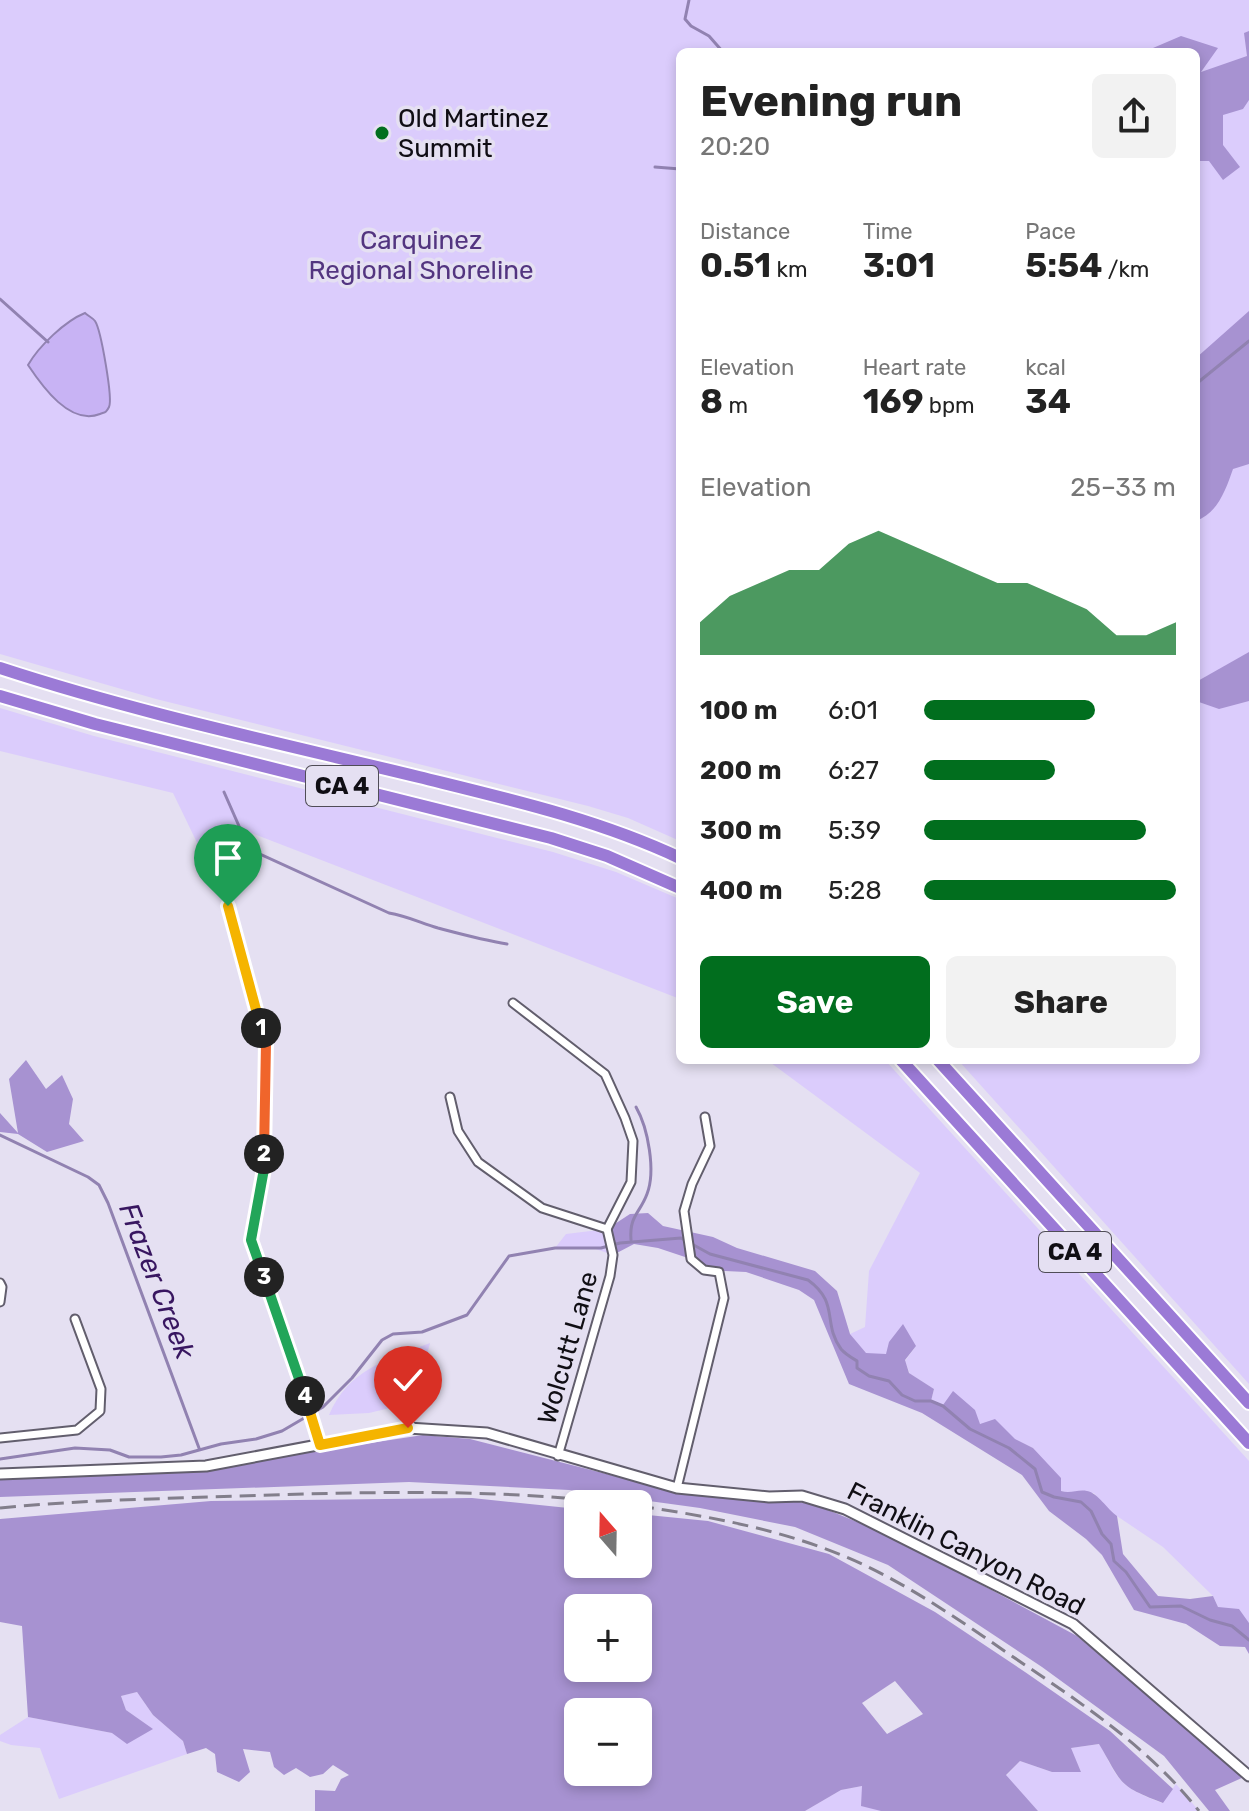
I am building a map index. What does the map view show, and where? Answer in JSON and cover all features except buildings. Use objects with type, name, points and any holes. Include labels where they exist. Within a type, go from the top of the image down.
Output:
[{"type":"highway","name":"CA 4","points":[[0,668],[136,708],[561,813],[627,835],[676,856]]},
{"type":"highway","name":"CA 4","points":[[0,696],[108,728],[551,838],[607,856],[676,886]]},
{"type":"highway","name":"CA 4","points":[[905,1064],[1249,1443]]},
{"type":"highway","name":"CA 4","points":[[942,1064],[1249,1403]]},
{"type":"street","points":[[228,906],[266,1043],[264,1169],[251,1240],[320,1445]]},
{"type":"street","points":[[450,1097],[458,1131],[478,1162],[542,1208],[607,1229],[631,1182],[633,1141],[625,1118],[605,1074],[513,1003]]},
{"type":"street","points":[[677,1488],[724,1298],[719,1272],[704,1270],[691,1259],[684,1211],[692,1184],[710,1146],[705,1117]]},
{"type":"street","name":"Wolcutt Lane","points":[[558,1456],[610,1276],[613,1255],[607,1229]]},
{"type":"street","points":[[0,1283],[0,1302]]},
{"type":"street","points":[[0,1438],[77,1430],[100,1411],[101,1389],[75,1319]]},
{"type":"street","name":"Franklin Canyon Road","points":[[0,1474],[206,1466],[408,1428],[487,1433],[677,1488],[769,1497],[802,1496],[845,1509],[1073,1624],[1249,1776]]},
{"type":"green space","name":"Carquinez Regional Shoreline","points":[[0,0],[1249,0],[1249,1384],[962,1064],[1200,1064],[1200,48],[676,48],[676,839],[628,818],[588,806],[156,699],[0,654]]},
{"type":"green space","points":[[0,708],[94,736],[553,852],[616,872],[676,898],[676,997],[231,825],[203,855],[173,793],[0,751]]},
{"type":"green space","points":[[772,1064],[889,1064],[1249,1461],[1249,1623],[1218,1607],[1213,1596],[1163,1547],[1105,1508],[1094,1493],[1061,1491],[1033,1448],[931,1401],[934,1389],[910,1374],[905,1361],[916,1346],[886,1355],[866,1354],[850,1334],[865,1327],[869,1271],[920,1173]]},
{"type":"green space","points":[[607,1229],[613,1255],[590,1247],[555,1248],[566,1234]]},
{"type":"green space","points":[[430,1343],[415,1402],[369,1413],[329,1415],[347,1387],[370,1368]]},
{"type":"green space","points":[[137,1692],[153,1715],[183,1741],[187,1754],[59,1799],[40,1748],[0,1741],[0,1735],[28,1717],[112,1733],[152,1729],[126,1710],[121,1696]]},
{"type":"green space","points":[[1100,1744],[1117,1776],[1129,1788],[1162,1803],[1176,1784],[1199,1811],[1038,1811],[1006,1776],[1020,1761],[1052,1772],[1081,1772],[1070,1748]]},
{"type":"green space","points":[[862,1786],[881,1811],[805,1811],[841,1790]]},
{"type":"shaded area","points":[[1249,31],[1249,100],[1243,109],[1223,115],[1223,145],[1240,167],[1223,180],[1209,161],[1200,161],[1200,48],[1153,48],[1181,36],[1218,48],[1201,72],[1247,56],[1244,33]]},
{"type":"shaded area","points":[[1249,311],[1249,464],[1233,469],[1216,506],[1200,519],[1200,354]]},
{"type":"shaded area","points":[[85,313],[97,327],[106,364],[110,401],[105,412],[89,416],[78,414],[58,402],[28,365],[53,335]]},
{"type":"shaded area","points":[[1249,652],[1249,701],[1219,709],[1200,702],[1200,680]]},
{"type":"shaded area","points":[[26,1060],[46,1089],[62,1075],[73,1099],[69,1124],[84,1141],[47,1152],[18,1134],[0,1132],[0,1113],[18,1133],[9,1079]]},
{"type":"shaded area","points":[[648,1213],[663,1226],[713,1237],[737,1248],[815,1271],[837,1291],[850,1334],[866,1353],[886,1354],[889,1342],[903,1324],[916,1346],[905,1360],[909,1373],[934,1389],[931,1401],[943,1405],[953,1391],[975,1410],[980,1424],[995,1419],[1015,1439],[1033,1448],[1061,1478],[1061,1491],[1087,1491],[1099,1498],[1117,1516],[1123,1554],[1158,1596],[1190,1599],[1213,1596],[1218,1607],[1239,1609],[1249,1623],[1249,1654],[1245,1647],[1220,1646],[1186,1624],[1134,1610],[1102,1555],[1049,1511],[1022,1475],[922,1413],[849,1384],[814,1300],[799,1290],[746,1272],[704,1270],[691,1259],[658,1248],[634,1244],[613,1255],[607,1229],[630,1214]]},
{"type":"shaded area","points":[[423,1435],[470,1439],[681,1493],[811,1503],[889,1535],[1077,1636],[1244,1777],[1215,1790],[1230,1811],[1209,1811],[1164,1756],[1042,1667],[888,1565],[795,1527],[652,1501],[652,1490],[569,1490],[409,1482],[0,1497],[0,1476],[187,1471]]},
{"type":"shaded area","points":[[472,1498],[564,1508],[564,1578],[652,1578],[652,1515],[708,1521],[829,1554],[935,1612],[1110,1731],[1173,1789],[1163,1803],[1128,1787],[1117,1776],[1099,1744],[1071,1748],[1081,1772],[1052,1772],[1020,1761],[1006,1775],[1038,1811],[881,1811],[861,1806],[862,1786],[841,1790],[805,1811],[315,1811],[315,1790],[335,1791],[341,1779],[349,1775],[333,1765],[323,1774],[310,1777],[296,1768],[284,1775],[274,1767],[270,1752],[243,1749],[250,1772],[239,1782],[217,1772],[215,1754],[206,1748],[187,1754],[183,1741],[153,1715],[137,1692],[121,1696],[126,1710],[153,1729],[127,1744],[112,1733],[28,1717],[22,1626],[0,1622],[0,1519],[211,1501]],"holes":[[[895,1681],[923,1714],[887,1734],[862,1703]]]},
{"type":"waterway","points":[[689,0],[685,19],[709,36],[720,48]]},
{"type":"waterway","points":[[655,167],[676,169]]},
{"type":"waterway","points":[[0,299],[48,342]]},
{"type":"waterway","points":[[1200,381],[1249,341]]},
{"type":"waterway","points":[[224,792],[253,851],[389,913],[507,944]]},
{"type":"waterway","points":[[631,1240],[632,1225],[647,1194],[651,1174],[647,1138],[636,1107]]},
{"type":"waterway","name":"Frazer Creek","points":[[0,1135],[99,1185],[199,1448]]},
{"type":"waterway","points":[[0,1459],[75,1448],[110,1450],[129,1457],[161,1457],[282,1431],[323,1407],[352,1378],[382,1340],[393,1334],[422,1332],[467,1315],[509,1256],[555,1248],[601,1248],[620,1243],[681,1238],[710,1254],[808,1280],[824,1297],[835,1340],[843,1351],[857,1361],[857,1368],[869,1376],[889,1381],[902,1395],[915,1401],[931,1401],[943,1406],[970,1429],[1009,1448],[1035,1469],[1042,1492],[1081,1502],[1091,1511],[1102,1534],[1111,1544],[1114,1561],[1126,1572],[1150,1607],[1181,1606],[1210,1620],[1232,1626],[1249,1640]]},
{"type":"railway","points":[[0,1508],[119,1500],[382,1493],[479,1493],[564,1498]]},
{"type":"railway","points":[[652,1508],[724,1520],[780,1534],[835,1552],[885,1575],[951,1615],[1103,1720],[1163,1771],[1199,1811]]},
{"type":"place","name":"Old Martinez Summit","points":[[382,133]]},
{"type":"route","points":[[228,906],[266,1043],[264,1169],[251,1240],[320,1445],[408,1428]]}]
